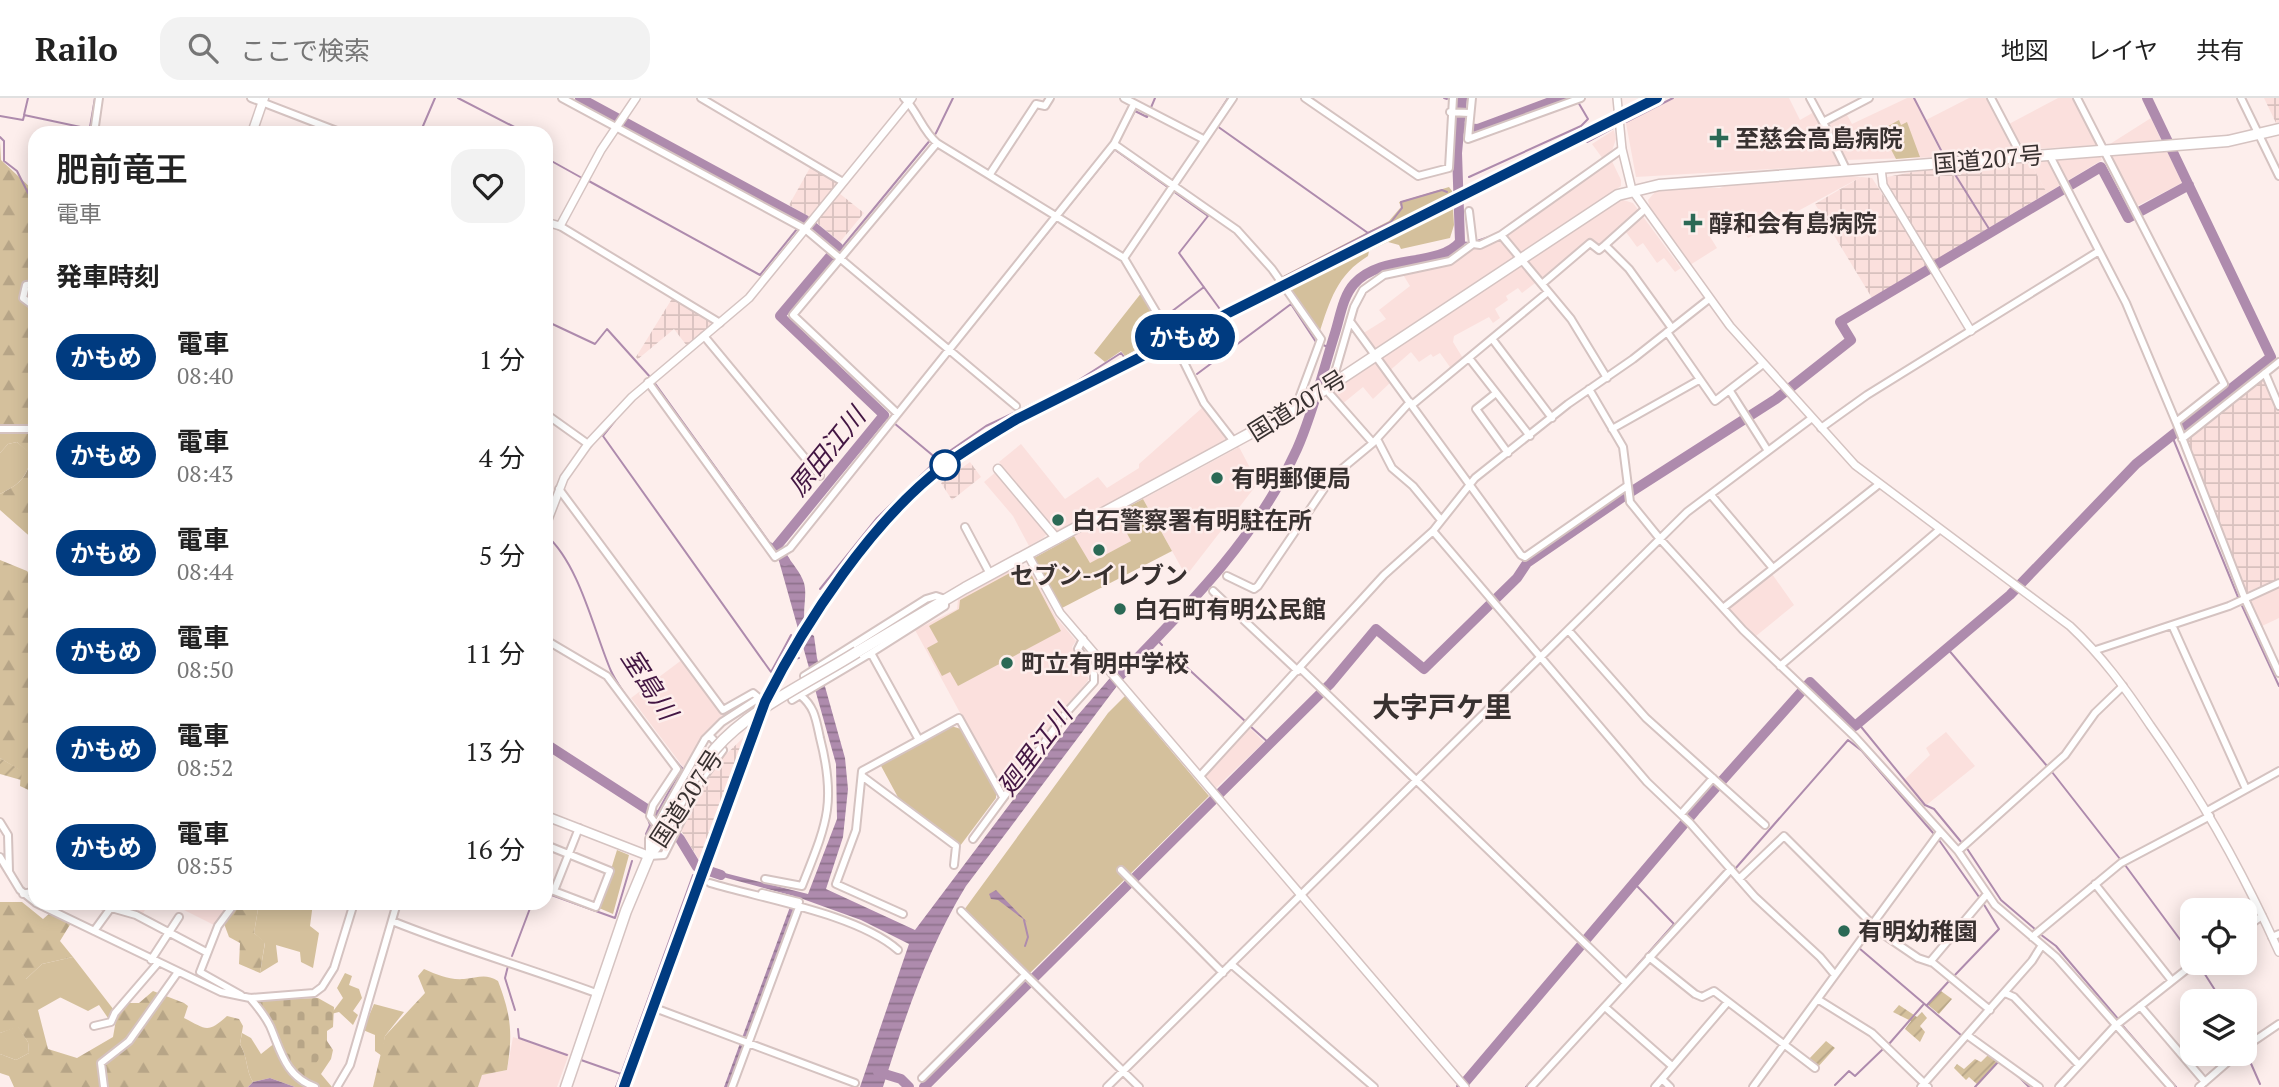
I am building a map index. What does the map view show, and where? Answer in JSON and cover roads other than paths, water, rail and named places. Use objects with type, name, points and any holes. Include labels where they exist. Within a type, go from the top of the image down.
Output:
[{"type":"highway","name":"国道207号","points":[[566,1087],[596,993],[649,856],[716,747],[759,713],[945,599],[1295,410],[1606,202],[1632,190],[1846,169],[2178,145],[2259,136],[2279,129]]},
{"type":"main road","points":[[254,126],[263,100]]},
{"type":"main road","points":[[998,469],[1056,539]]},
{"type":"main road","points":[[553,819],[649,856]]},
{"type":"street","points":[[95,126],[99,98]]},
{"type":"street","points":[[251,98],[263,100],[325,126]]},
{"type":"street","points":[[562,98],[617,124],[802,227],[1016,406]]},
{"type":"street","points":[[560,226],[617,124],[636,98]]},
{"type":"street","points":[[701,98],[843,182]]},
{"type":"street","points":[[990,174],[1036,104],[1045,106],[1050,98]]},
{"type":"street","points":[[1124,98],[1203,139]]},
{"type":"street","points":[[1124,258],[1233,98]]},
{"type":"street","points":[[1305,98],[1418,176],[1449,168],[1452,98]]},
{"type":"street","points":[[1472,98],[1468,139],[1578,99]]},
{"type":"street","points":[[1617,98],[1622,149],[1632,190],[1709,299],[1786,390],[1878,485],[2023,592],[2096,650],[2209,813],[2262,916],[2276,936],[2279,952]]},
{"type":"street","points":[[1810,98],[1846,169]]},
{"type":"street","points":[[1823,122],[1869,98]]},
{"type":"street","points":[[1991,98],[2021,155]]},
{"type":"street","points":[[2077,98],[2105,150],[2104,156],[2224,384],[2176,422]]},
{"type":"street","points":[[2241,98],[2279,176]]},
{"type":"street","points":[[553,506],[573,462],[588,444],[651,380],[749,298],[802,227],[814,218],[908,99],[933,140],[1124,258],[1174,342],[1204,403],[1235,443]]},
{"type":"street","points":[[651,380],[775,557],[789,548],[1116,146],[1134,104]]},
{"type":"street","points":[[1450,112],[1469,114]]},
{"type":"street","points":[[893,418],[793,316],[933,140]]},
{"type":"street","points":[[1116,146],[1171,188],[1241,234],[1301,308],[1319,343],[1295,410]]},
{"type":"street","points":[[1473,242],[1480,245],[1501,235],[1622,149]]},
{"type":"street","points":[[2049,154],[2126,303],[2245,599],[2279,673]]},
{"type":"street","points":[[1881,168],[1883,185],[1971,331]]},
{"type":"street","points":[[1542,284],[1590,243],[1599,250],[1644,210]]},
{"type":"street","points":[[1469,211],[1473,242]]},
{"type":"street","points":[[553,224],[720,323]]},
{"type":"street","points":[[1501,235],[1579,330],[1606,378]]},
{"type":"street","points":[[1441,520],[1413,486],[1392,468],[1375,441],[1330,395],[1329,387],[1359,295],[1373,281],[1384,275],[1450,261],[1473,242]]},
{"type":"street","points":[[1605,245],[1629,270],[1715,401],[1763,364]]},
{"type":"street","points":[[1821,428],[1867,395],[2099,251]]},
{"type":"street","points":[[28,285],[23,298],[28,302]]},
{"type":"street","points":[[1227,576],[1254,589],[1258,586],[1332,477],[1375,441],[1411,403],[1493,340],[1548,292]]},
{"type":"street","points":[[1200,776],[1384,575],[1433,531],[1470,484],[1589,389],[1709,299]]},
{"type":"street","points":[[1350,321],[1525,557],[1628,491]]},
{"type":"street","points":[[704,337],[820,476]]},
{"type":"street","points":[[1493,340],[1552,418]]},
{"type":"street","points":[[1469,358],[1530,436]]},
{"type":"street","points":[[2182,439],[2279,362]]},
{"type":"street","points":[[2264,373],[2279,406]]},
{"type":"street","points":[[1612,429],[1699,380]]},
{"type":"street","points":[[1589,389],[1625,454],[1628,491],[1660,539],[1780,666],[1855,737],[1940,832],[1962,847],[1987,894],[2003,914],[2036,933],[2042,945],[2119,1022],[2171,1087]]},
{"type":"street","points":[[1730,391],[1768,451]]},
{"type":"street","points":[[1496,393],[1476,409],[1508,453]]},
{"type":"street","points":[[1107,1087],[1300,894],[1541,660],[1660,539],[1711,495],[1812,418]]},
{"type":"street","points":[[553,419],[588,444]]},
{"type":"street","points":[[0,429],[28,429]]},
{"type":"street","points":[[1723,608],[1878,485]]},
{"type":"street","points":[[559,489],[723,710],[753,693],[758,695],[758,700],[722,722],[710,736],[687,766],[649,839],[649,856],[664,855],[702,779],[723,750],[710,736]]},
{"type":"street","points":[[1711,495],[1772,567]]},
{"type":"street","points":[[965,527],[990,574]]},
{"type":"street","points":[[1780,666],[1939,530]]},
{"type":"street","points":[[1433,531],[1647,782],[1690,823],[1739,879],[1835,975]]},
{"type":"street","points":[[1028,555],[1060,612],[1465,1087]]},
{"type":"street","points":[[2096,650],[2238,603],[2279,583]]},
{"type":"street","points":[[1213,592],[1323,690],[1626,983]]},
{"type":"street","points":[[792,700],[945,606],[945,599],[936,596],[926,599],[804,676]]},
{"type":"street","points":[[2172,625],[2246,789]]},
{"type":"street","points":[[1569,631],[1646,718],[1765,825]]},
{"type":"street","points":[[973,839],[1095,678],[1078,649],[1083,639]]},
{"type":"street","points":[[553,644],[607,676],[677,769],[653,805],[655,807],[650,816],[656,824]]},
{"type":"street","points":[[871,653],[919,740]]},
{"type":"street","points":[[1962,847],[2065,755],[2095,713],[2123,686]]},
{"type":"street","points":[[765,879],[802,886],[827,825],[829,774],[812,705],[800,695]]},
{"type":"street","points":[[904,914],[836,884],[856,830],[862,776],[866,769],[959,718],[1003,797]]},
{"type":"street","points":[[2036,933],[2136,853],[2279,771]]},
{"type":"street","points":[[862,776],[956,846],[954,864]]},
{"type":"street","points":[[1682,815],[1717,782]]},
{"type":"street","points":[[0,822],[8,835],[11,855],[9,871]]},
{"type":"street","points":[[553,848],[569,854],[610,871],[596,907],[554,891],[569,854],[579,828]]},
{"type":"street","points":[[1754,1087],[1940,832]]},
{"type":"street","points":[[1739,879],[1784,836],[1871,926],[1917,958],[1930,962],[1990,1010]]},
{"type":"street","points":[[0,857],[23,894],[28,897]]},
{"type":"street","points":[[1531,1087],[1731,869]]},
{"type":"street","points":[[1121,870],[1223,973]]},
{"type":"street","points":[[775,896],[778,882]]},
{"type":"street","points":[[709,883],[799,904],[859,929],[898,950]]},
{"type":"street","points":[[2095,884],[2172,981]]},
{"type":"street","points":[[23,894],[28,893]]},
{"type":"street","points":[[762,893],[790,902]]},
{"type":"street","points":[[1930,962],[1987,894]]},
{"type":"street","points":[[732,1087],[799,904]]},
{"type":"street","points":[[50,910],[221,992],[246,997],[300,995],[322,987],[334,968],[352,910]]},
{"type":"street","points":[[94,931],[109,910]]},
{"type":"street","points":[[114,910],[136,915],[167,934],[206,952]]},
{"type":"street","points":[[229,910],[221,919],[206,952],[200,968],[202,975],[246,997],[270,1025],[276,1049],[289,1068],[303,1082],[315,1087]]},
{"type":"street","points":[[328,1087],[337,1086],[350,1065],[395,910]]},
{"type":"street","points":[[961,911],[1139,1087]]},
{"type":"street","points":[[2257,920],[2262,916]]},
{"type":"street","points":[[151,960],[179,918]]},
{"type":"street","points":[[392,921],[455,947],[492,955],[596,993]]},
{"type":"street","points":[[1819,1000],[1872,1033],[1924,1086],[2005,993],[2042,945]]},
{"type":"street","points":[[1649,957],[1695,994],[1702,997],[1714,992],[1815,1068]]},
{"type":"street","points":[[94,1027],[111,1022],[115,1013],[158,963]]},
{"type":"street","points":[[1231,964],[1374,1087]]},
{"type":"street","points":[[104,1087],[101,1063],[129,1041],[178,972]]},
{"type":"street","points":[[2059,1087],[2119,1022],[2180,975]]},
{"type":"street","points":[[922,1077],[1029,979]]},
{"type":"street","points":[[2005,993],[2014,997],[2079,1065]]},
{"type":"street","points":[[1655,1087],[1727,1003]]},
{"type":"street","points":[[2140,1006],[2202,1084],[2223,1066]]},
{"type":"street","points":[[1605,1007],[1672,1066]]},
{"type":"street","points":[[660,1010],[855,1083]]},
{"type":"street","points":[[2257,1039],[2279,1024]]},
{"type":"street","points":[[1968,1035],[2039,1087]]},
{"type":"street","points":[[1661,1079],[1670,1087]]},
{"type":"waterway","points":[[28,98],[24,115],[76,126]]},
{"type":"waterway","points":[[90,126],[95,98]]},
{"type":"waterway","name":"室島川","points":[[423,126],[435,98]]},
{"type":"waterway","points":[[458,98],[512,126]]},
{"type":"waterway","name":"原田江川","points":[[580,98],[805,220],[838,247],[780,316],[884,415],[776,547],[785,561]]},
{"type":"waterway","points":[[838,247],[843,246],[936,133],[953,98]]},
{"type":"waterway","points":[[1118,142],[1135,111],[1147,117],[1155,98]]},
{"type":"waterway","points":[[1212,123],[1228,98]]},
{"type":"waterway","name":"廻里江川","points":[[1111,685],[1214,575],[1238,546],[1280,483],[1303,435],[1342,307],[1354,284],[1379,268],[1438,255],[1460,242],[1457,153],[1462,98]]},
{"type":"waterway","points":[[1462,128],[1478,129],[1561,98]]},
{"type":"waterway","points":[[1626,122],[1673,98]]},
{"type":"waterway","points":[[1914,98],[1944,156]]},
{"type":"waterway","points":[[1461,1087],[1695,811],[1810,682],[1855,726],[2010,595],[2136,464],[2271,357],[2147,98]]},
{"type":"waterway","points":[[1469,177],[1581,126],[1588,119],[1578,102]]},
{"type":"waterway","points":[[0,116],[23,120],[24,116]]},
{"type":"waterway","points":[[1217,126],[1368,233],[1391,222],[1402,208],[1401,202],[1442,190],[1447,192]]},
{"type":"waterway","points":[[1582,128],[1587,142],[1613,128]]},
{"type":"waterway","points":[[0,137],[4,141],[4,161],[17,171],[28,193]]},
{"type":"waterway","points":[[1114,149],[1169,188]]},
{"type":"waterway","points":[[1063,213],[1114,150]]},
{"type":"waterway","points":[[553,162],[582,178]]},
{"type":"waterway","points":[[924,1087],[1330,684],[1376,629],[1424,669],[1517,578],[1527,563],[1623,497],[1776,399],[1851,340],[1840,322],[2101,167],[2128,218],[2189,185]]},
{"type":"waterway","points":[[1951,168],[1991,232]]},
{"type":"waterway","points":[[587,180],[760,275],[797,229]]},
{"type":"waterway","points":[[1173,191],[1208,216],[1179,253],[1222,312]]},
{"type":"waterway","name":"原田江川","points":[[801,225],[805,220]]},
{"type":"waterway","points":[[985,310],[1057,221]]},
{"type":"waterway","points":[[1284,277],[1367,234]]},
{"type":"waterway","points":[[1474,242],[1492,236]]},
{"type":"waterway","points":[[1460,242],[1469,243]]},
{"type":"waterway","points":[[1163,318],[1204,287]]},
{"type":"waterway","points":[[1197,374],[1291,304],[1316,342]]},
{"type":"waterway","points":[[820,589],[877,518],[938,459],[986,426],[1068,387],[1121,353],[1125,358],[1147,346],[1149,351],[1167,341],[1159,322]]},
{"type":"waterway","points":[[553,324],[595,344],[607,329],[651,378]]},
{"type":"waterway","points":[[1321,344],[1330,348]]},
{"type":"waterway","points":[[654,382],[769,542],[776,547]]},
{"type":"waterway","name":"原田江川","points":[[884,415],[890,420]]},
{"type":"waterway","points":[[615,421],[603,436],[771,672],[782,652],[785,654]]},
{"type":"waterway","points":[[894,423],[937,459]]},
{"type":"waterway","points":[[2172,436],[2238,597],[2279,686]]},
{"type":"waterway","name":"室島川","points":[[553,543],[577,581],[616,680],[644,721],[682,768],[656,815]]},
{"type":"waterway","points":[[782,652],[791,635]]},
{"type":"waterway","points":[[1157,640],[1162,645]]},
{"type":"waterway","points":[[1947,648],[2047,766]]},
{"type":"waterway","points":[[1170,652],[1246,722]]},
{"type":"waterway","points":[[793,659],[799,658]]},
{"type":"waterway","points":[[1858,723],[1925,805],[1934,809],[1962,843]]},
{"type":"waterway","points":[[1250,726],[1270,744]]},
{"type":"waterway","points":[[1854,730],[1855,726]]},
{"type":"waterway","points":[[1735,869],[1848,740],[1862,751],[1934,834]]},
{"type":"waterway","name":"室島川","points":[[553,749],[656,815],[680,839],[697,867],[721,875]]},
{"type":"waterway","points":[[2052,772],[2120,859]]},
{"type":"waterway","points":[[646,834],[650,825],[648,819]]},
{"type":"waterway","points":[[1939,840],[1979,897]]},
{"type":"waterway","points":[[1966,847],[2001,900],[2036,930]]},
{"type":"waterway","points":[[553,896],[615,918],[632,861]]},
{"type":"waterway","points":[[2125,865],[2180,939]]},
{"type":"waterway","points":[[621,1074],[693,875]]},
{"type":"waterway","points":[[1700,908],[1730,876]]},
{"type":"waterway","points":[[1626,978],[1674,924],[1634,883]]},
{"type":"waterway","points":[[1954,976],[1999,929],[1983,903]]},
{"type":"waterway","points":[[512,956],[529,910]]},
{"type":"waterway","points":[[1024,920],[1028,937],[1025,946]]},
{"type":"waterway","points":[[2040,934],[2056,946],[2119,1020]]},
{"type":"waterway","points":[[1859,948],[1962,1036]]},
{"type":"waterway","points":[[508,966],[505,978],[515,1010]]},
{"type":"waterway","points":[[2205,975],[2214,989]]},
{"type":"waterway","points":[[1927,1005],[1949,981]]},
{"type":"waterway","points":[[1596,1011],[1622,983]]},
{"type":"waterway","points":[[1889,1044],[1923,1005]]},
{"type":"waterway","points":[[2122,1025],[2176,1087]]},
{"type":"waterway","points":[[518,1029],[519,1038],[567,1055]]},
{"type":"waterway","points":[[1835,1085],[1849,1071],[1855,1076],[1883,1049]]},
{"type":"waterway","points":[[581,1060],[621,1074],[616,1087]]},
{"type":"waterway","points":[[1975,1087],[1998,1062]]},
{"type":"waterway","points":[[1526,1087],[1548,1064]]},
{"type":"waterway","points":[[2252,1066],[2260,1084]]},
{"type":"waterway","points":[[878,1072],[901,1079],[909,1087]]},
{"type":"waterway","points":[[2016,1074],[2029,1087]]},
{"type":"railway","points":[[624,1087],[765,702],[797,642],[860,553],[901,505],[944,466],[1017,419],[1657,98]]},
{"type":"train","name":"かもめ","points":[[624,1087],[765,702],[789,655],[820,608],[860,553],[921,485],[976,444],[1017,419],[1657,98]]},
{"type":"place","name":"至慈会高島病院","points":[[1719,138]]},
{"type":"place","name":"醇和会有島病院","points":[[1693,223]]},
{"type":"place","name":"有明郵便局","points":[[1217,478]]},
{"type":"place","name":"白石警察署有明駐在所","points":[[1058,520]]},
{"type":"place","name":"セブン-イレブン","points":[[1099,550]]},
{"type":"place","name":"白石町有明公民館","points":[[1120,609]]},
{"type":"place","name":"町立有明中学校","points":[[1007,663]]},
{"type":"place","name":"有明幼稚園","points":[[1844,931]]},
{"type":"district","name":"大字戸ケ里","points":[[1442,706]]}]
